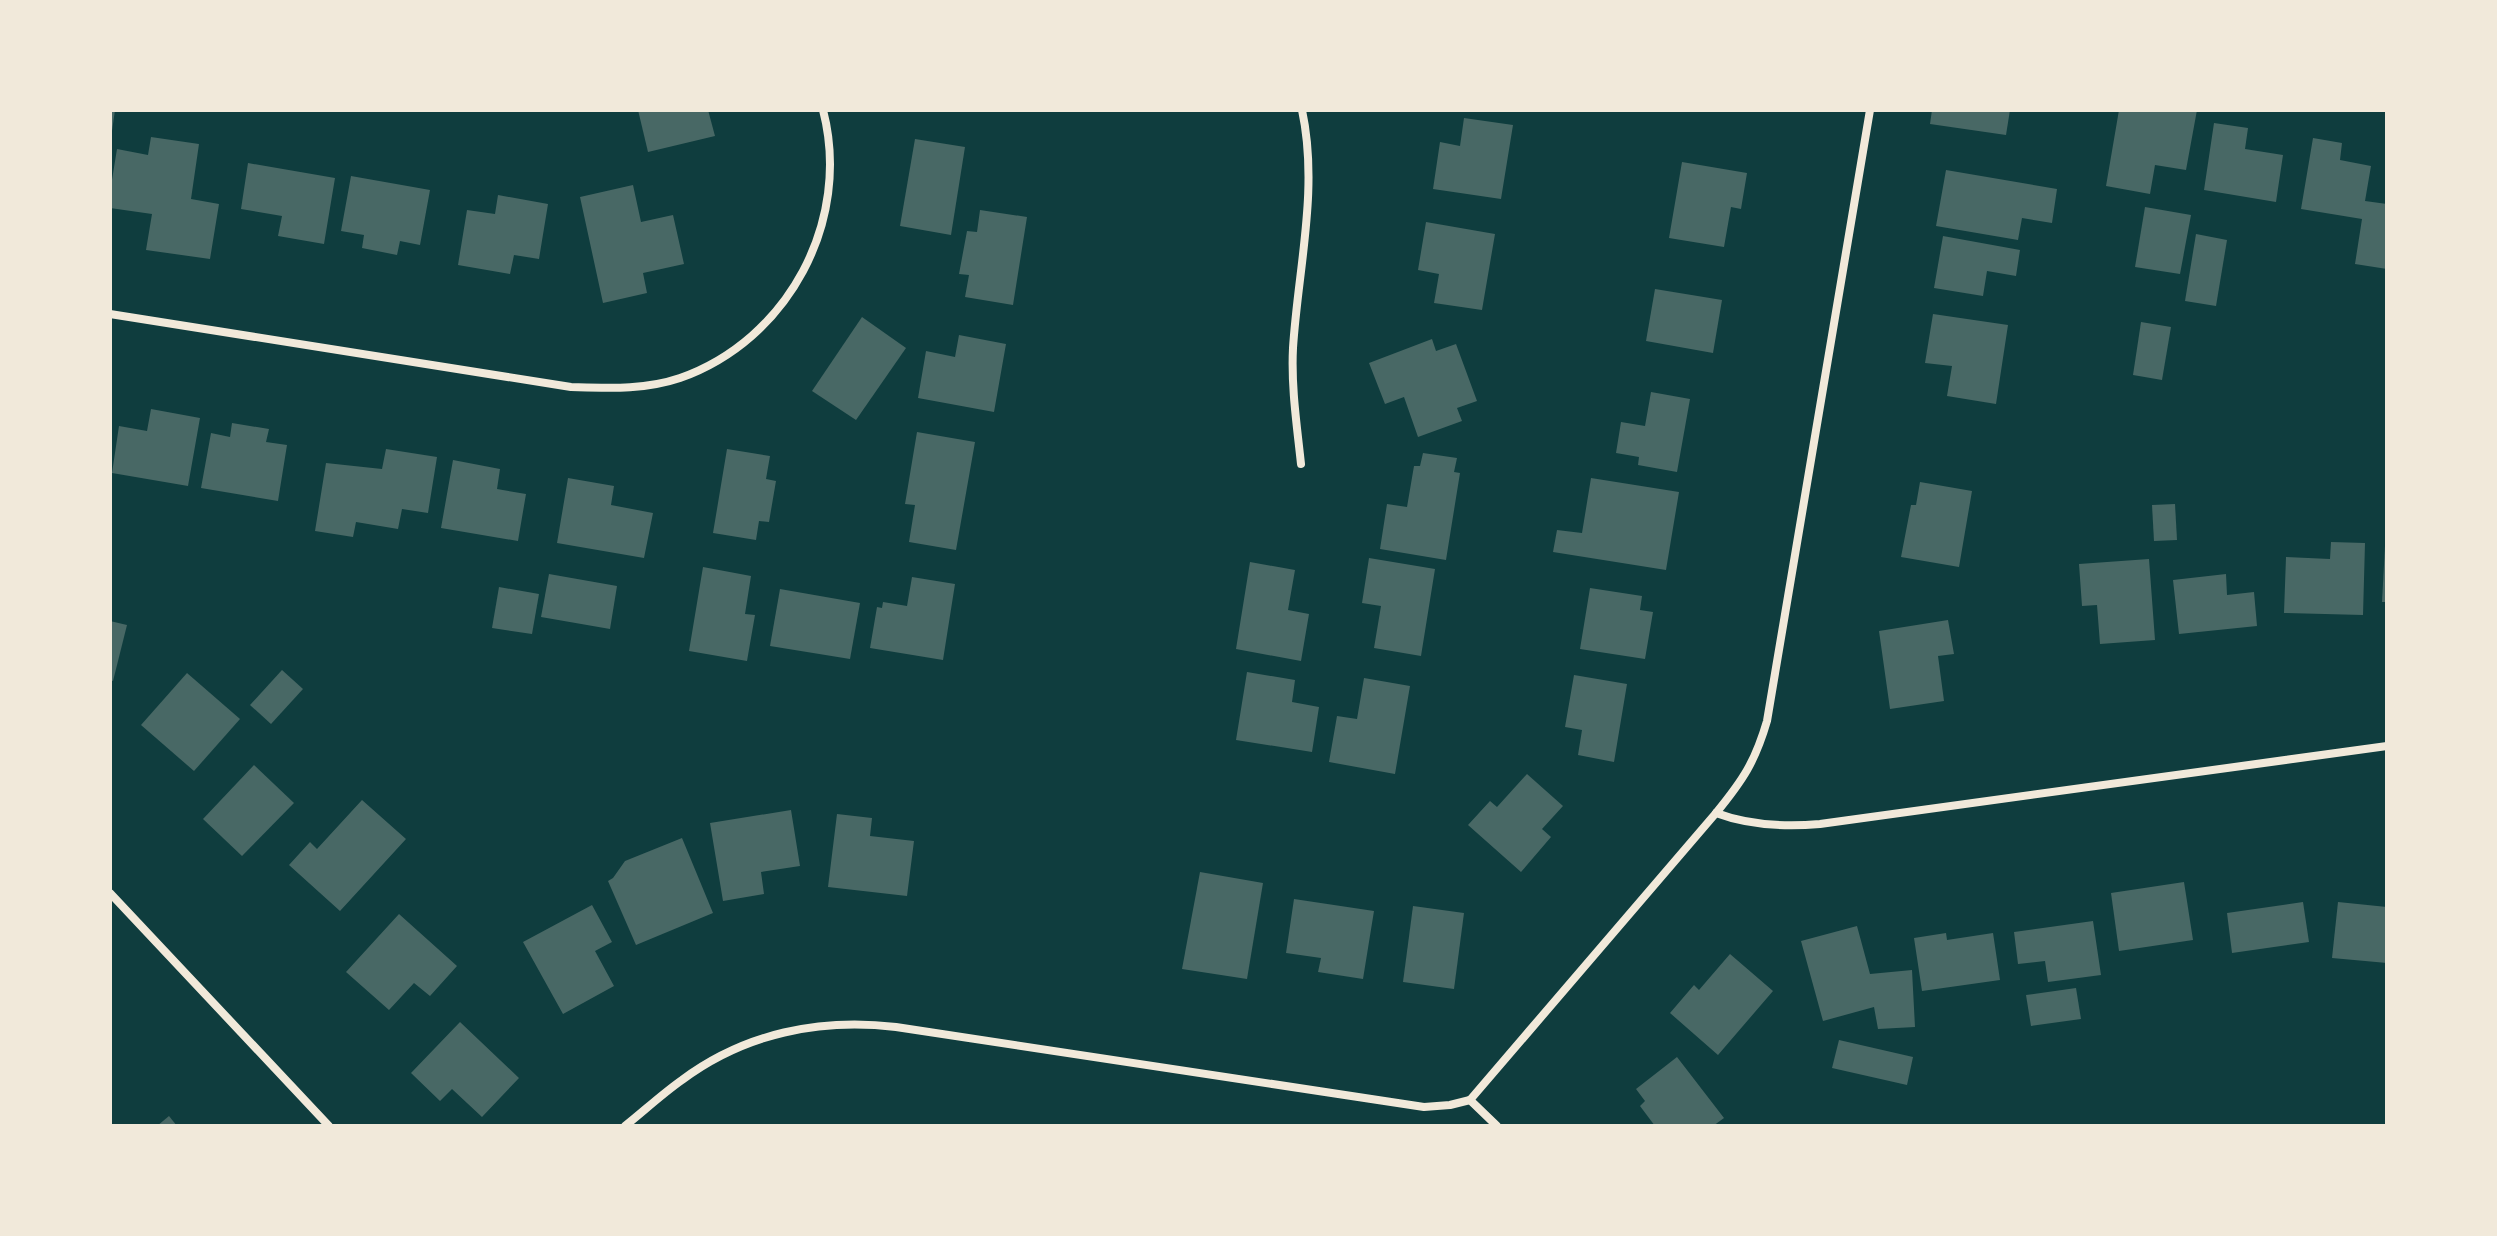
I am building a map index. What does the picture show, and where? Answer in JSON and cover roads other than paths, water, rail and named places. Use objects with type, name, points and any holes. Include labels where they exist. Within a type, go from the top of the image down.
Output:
[{"type":"street","points":[[110,314],[571,387],[612,389],[647,386],[679,378],[711,365],[759,332],[781,307],[809,261],[826,203],[830,170],[823,110]]},
{"type":"street","points":[[1301,464],[1293,376],[1308,190],[1302,110]]},
{"type":"street","points":[[625,1126],[683,1079],[719,1056],[788,1030],[844,1024],[912,1029],[1424,1107],[1470,1100],[1743,781],[1753,763],[1767,721],[1870,110]]},
{"type":"street","points":[[1716,813],[1737,821],[1820,824],[2387,746]]},
{"type":"street","points":[[110,893],[329,1126]]},
{"type":"street","points":[[1470,1100],[1497,1126]]}]
